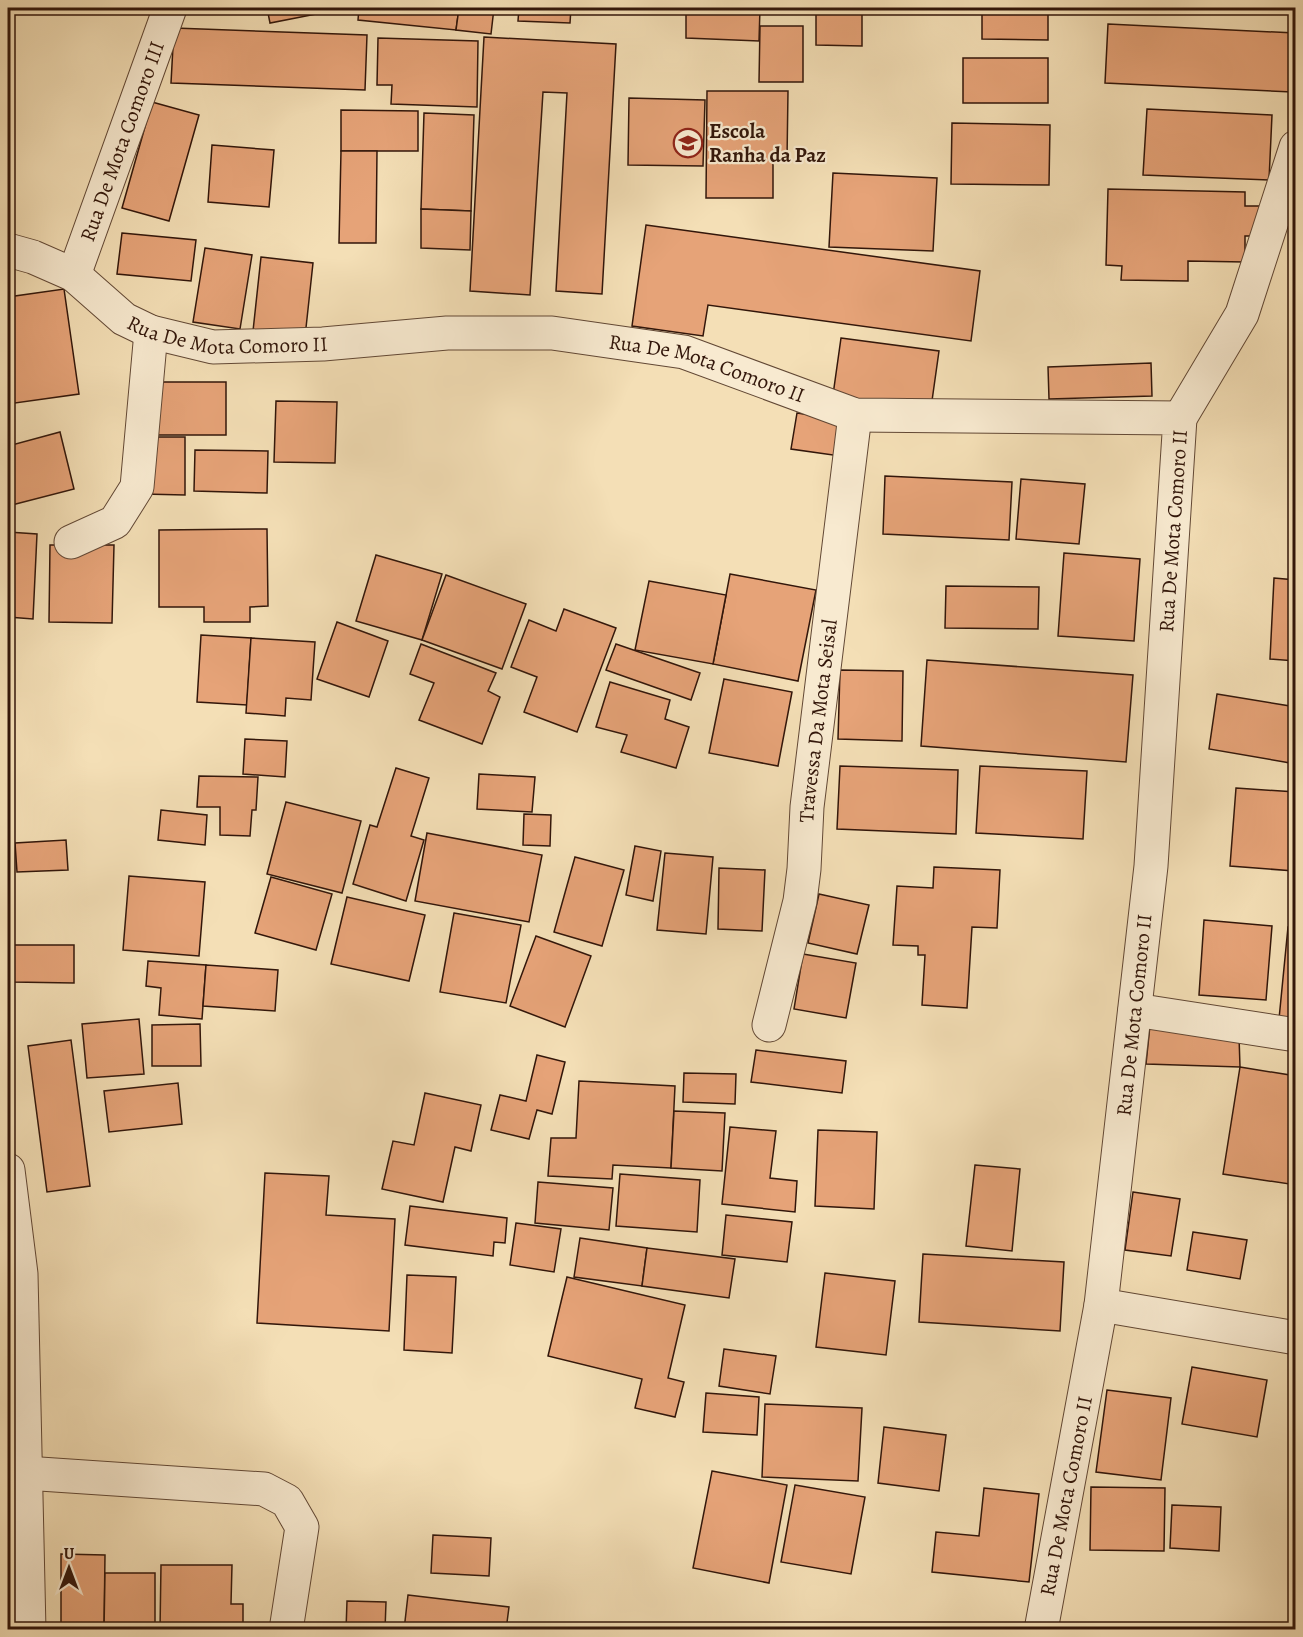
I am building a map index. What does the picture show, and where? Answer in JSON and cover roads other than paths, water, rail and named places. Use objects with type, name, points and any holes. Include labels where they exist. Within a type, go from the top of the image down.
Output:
[{"type":"street","name":"Rua De Mota Comoro III","points":[[74,275],[170,8]]},
{"type":"street","points":[[1180,418],[1242,314],[1296,147]]},
{"type":"street","name":"Rua De Mota Comoro II","points":[[8,250],[33,257],[74,275],[124,319],[151,332],[213,347],[323,344],[447,333],[552,333],[684,352],[855,415],[1180,418],[1151,866],[1135,1010],[1101,1305],[1041,1629]]},
{"type":"street","points":[[71,542],[115,522],[137,488],[151,332]]},
{"type":"street","name":"Travessa Da Mota Seisal","points":[[769,1025],[800,901],[807,807],[855,415]]},
{"type":"street","points":[[1135,1010],[1296,1035]]},
{"type":"street","points":[[8,1170],[21,1274],[29,1629]]},
{"type":"street","points":[[1101,1305],[1296,1338]]},
{"type":"street","points":[[25,1473],[264,1489],[287,1501],[302,1527],[286,1629]]},
{"type":"place","name":"Escola Ranha da Paz","points":[[688,143]]}]
